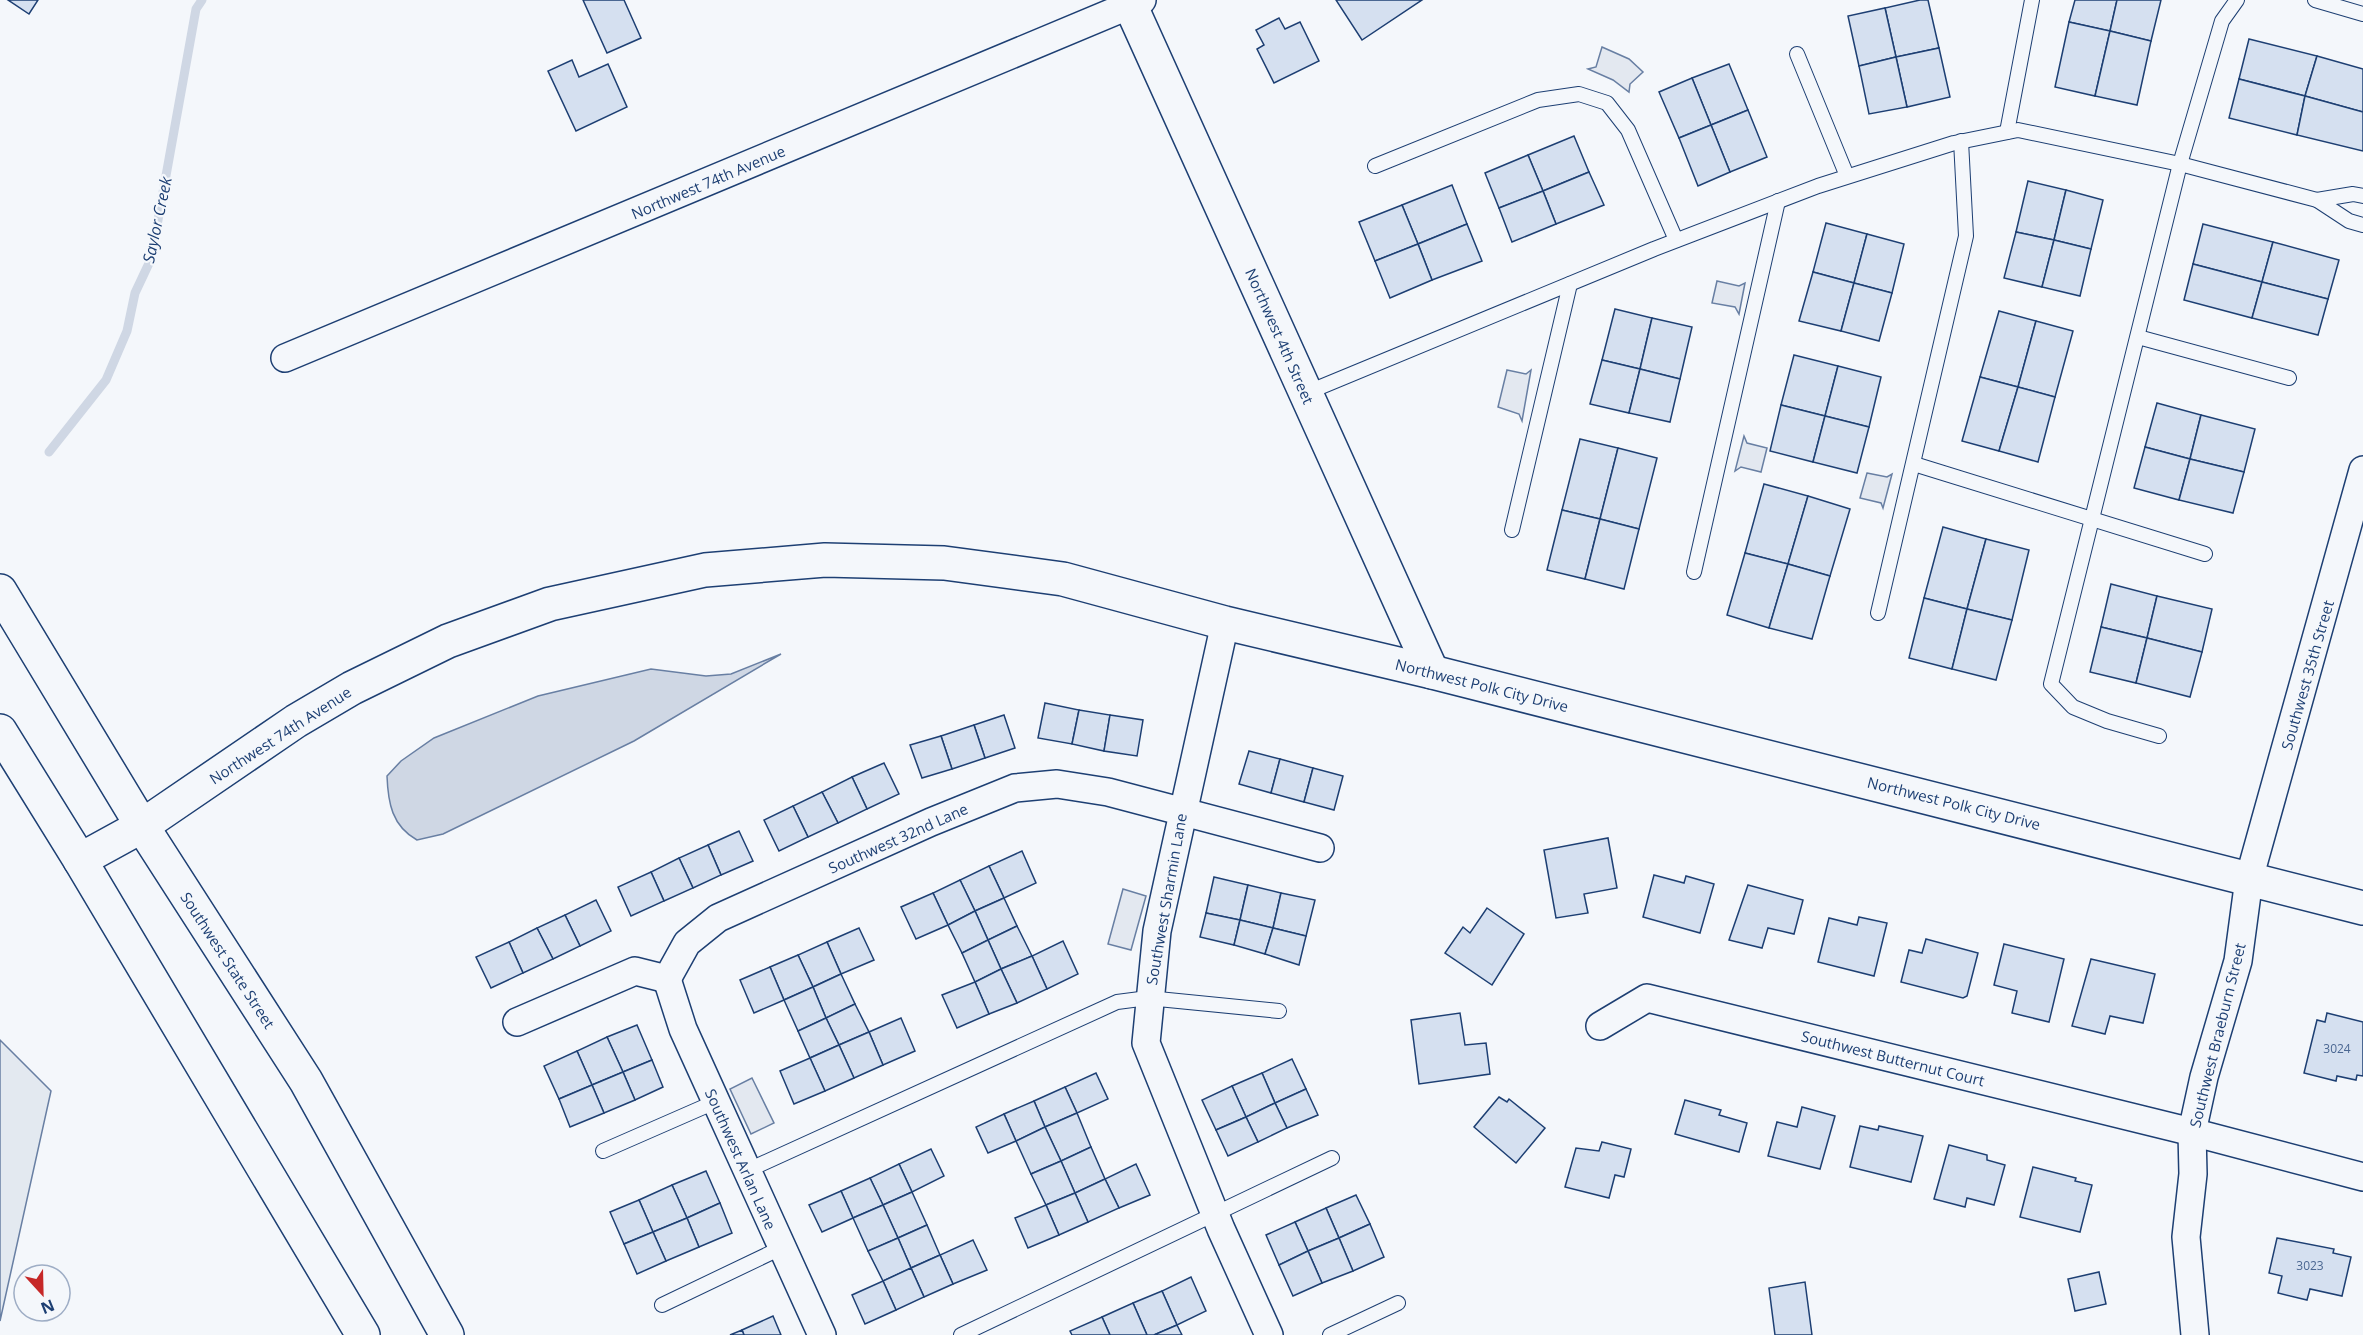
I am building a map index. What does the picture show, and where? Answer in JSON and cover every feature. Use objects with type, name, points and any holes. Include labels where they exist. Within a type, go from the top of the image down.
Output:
[{"type":"street","name":"Northwest 74th Avenue","points":[[285,358],[1133,2]]},
{"type":"street","name":"Northwest 4th Street","points":[[1133,2],[1432,672]]},
{"type":"street","name":"Southwest 35th Street","points":[[2249,879],[2360,502],[2363,470]]},
{"type":"street","name":"Northwest Polk City Drive","points":[[591,595],[705,570],[825,561],[944,563],[1063,579],[1225,623],[1432,672],[2363,908]]},
{"type":"street","name":"Southwest State Street","points":[[0,591],[142,826],[306,1081],[447,1335]]},
{"type":"street","name":"Northwest 74th Avenue","points":[[80,860],[142,826],[296,721],[352,688],[448,641],[550,604],[591,595]]},
{"type":"street","name":"Southwest Sharmin Lane","points":[[1225,623],[1157,932],[1148,998],[1146,1043],[1214,1213],[1269,1335]]},
{"type":"street","points":[[0,731],[80,860],[363,1335]]},
{"type":"street","name":"Southwest 32nd Lane","points":[[667,979],[687,943],[718,918],[931,822],[1015,788],[1058,784],[1117,794],[1226,825],[1320,848]]},
{"type":"street","name":"Southwest Braeburn Street","points":[[2195,1335],[2186,1237],[2193,1174],[2192,1132],[2204,1077],[2238,961],[2249,879]]},
{"type":"street","points":[[517,1022],[635,971],[667,979]]},
{"type":"street","name":"Southwest Arlan Lane","points":[[667,979],[683,1029],[822,1335]]},
{"type":"street","name":"Southwest Butternut Court","points":[[1600,1026],[1647,998],[2192,1132],[2363,1177]]},
{"type":"lane","points":[[2007,132],[2031,0]]},
{"type":"lane","points":[[2159,736],[2107,721],[2073,708],[2051,684],[2180,164],[2222,21],[2237,0]]},
{"type":"lane","points":[[2315,0],[2363,14]]},
{"type":"lane","points":[[1797,54],[1846,176]]},
{"type":"lane","points":[[1375,166],[1538,100],[1579,93],[1607,103],[1628,130],[1676,240]]},
{"type":"lane","points":[[1306,393],[1676,240],[1778,201],[1846,176],[1962,141],[2018,130],[2180,164],[2317,200],[2349,221],[2363,225]]},
{"type":"lane","points":[[1878,613],[1966,236],[1962,141]]},
{"type":"lane","points":[[2317,200],[2354,194],[2363,196]]},
{"type":"lane","points":[[1694,572],[1778,201]]},
{"type":"lane","points":[[1512,530],[1570,284]]},
{"type":"lane","points":[[2138,337],[2289,378]]},
{"type":"lane","points":[[1914,464],[2205,554]]},
{"type":"lane","points":[[746,1171],[1117,1002],[1148,998],[1279,1011]]},
{"type":"lane","points":[[603,1151],[715,1102]]},
{"type":"lane","points":[[961,1335],[1332,1158]]},
{"type":"lane","points":[[662,1305],[782,1248]]},
{"type":"lane","points":[[1330,1335],[1398,1304]]},
{"type":"shaded area","points":[[1602,47],[1629,59],[1643,72],[1630,84],[1629,92],[1613,80],[1588,69],[1596,67]]},
{"type":"shaded area","points":[[1717,281],[1739,286],[1745,283],[1739,314],[1735,307],[1712,303]]},
{"type":"shaded area","points":[[1507,370],[1526,374],[1531,370],[1522,421],[1519,414],[1498,407]]},
{"type":"shaded area","points":[[1744,436],[1747,443],[1767,448],[1761,472],[1741,467],[1735,471]]},
{"type":"shaded area","points":[[1867,473],[1887,477],[1892,474],[1883,508],[1881,503],[1860,498]]},
{"type":"shaded area","points":[[781,654],[634,741],[443,834],[417,840],[402,828],[393,813],[387,776],[401,761],[434,738],[538,696],[651,669],[706,676],[731,674]]},
{"type":"shaded area","points":[[1123,889],[1146,896],[1131,950],[1108,944]]},
{"type":"shaded area","points":[[0,1040],[51,1091],[0,1321]]},
{"type":"shaded area","points":[[752,1078],[774,1123],[751,1134],[730,1089]]},
{"type":"building","points":[[8,0],[38,0],[29,14]]},
{"type":"building","points":[[583,0],[624,0],[641,38],[607,53]]},
{"type":"building","points":[[1336,0],[1422,0],[1362,40]]},
{"type":"building","points":[[1928,0],[1939,48],[1896,57],[1885,8]]},
{"type":"building","points":[[2075,0],[2117,0],[2110,31],[2069,22]]},
{"type":"building","points":[[2117,0],[2161,0],[2151,41],[2110,31]]},
{"type":"building","points":[[1885,8],[1896,57],[1859,66],[1848,16]]},
{"type":"building","points":[[1279,18],[1285,29],[1300,22],[1319,61],[1274,83],[1257,49],[1264,45],[1256,30]]},
{"type":"building","points":[[2069,22],[2110,31],[2095,96],[2055,87]]},
{"type":"building","points":[[2110,31],[2151,41],[2137,105],[2095,96]]},
{"type":"building","points":[[2249,39],[2317,56],[2305,96],[2239,79]]},
{"type":"building","points":[[1939,48],[1950,97],[1907,107],[1896,57]]},
{"type":"building","points":[[2317,56],[2363,69],[2363,112],[2305,96]]},
{"type":"building","points":[[1896,57],[1907,107],[1869,114],[1859,66]]},
{"type":"building","points":[[572,60],[579,77],[608,64],[627,107],[576,131],[548,71]]},
{"type":"building","points":[[1729,64],[1748,110],[1711,125],[1692,78]]},
{"type":"building","points":[[1692,78],[1711,125],[1679,138],[1659,92]]},
{"type":"building","points":[[2239,79],[2305,96],[2297,135],[2229,118]]},
{"type":"building","points":[[2305,96],[2363,112],[2363,151],[2297,135]]},
{"type":"building","points":[[1748,110],[1767,157],[1730,172],[1711,125]]},
{"type":"building","points":[[1711,125],[1730,172],[1698,186],[1679,138]]},
{"type":"building","points":[[1574,136],[1589,172],[1543,191],[1528,155]]},
{"type":"building","points":[[1528,155],[1543,191],[1499,208],[1485,173]]},
{"type":"building","points":[[1589,172],[1604,205],[1556,224],[1543,191]]},
{"type":"building","points":[[2028,181],[2066,190],[2054,240],[2016,232]]},
{"type":"building","points":[[1452,185],[1467,224],[1418,244],[1402,205]]},
{"type":"building","points":[[2066,190],[2103,200],[2091,249],[2054,240]]},
{"type":"building","points":[[1543,191],[1556,224],[1512,242],[1499,208]]},
{"type":"building","points":[[1402,205],[1418,244],[1375,261],[1359,222]]},
{"type":"building","points":[[1826,223],[1867,234],[1854,283],[1813,272]]},
{"type":"building","points":[[1467,224],[1482,261],[1432,280],[1418,244]]},
{"type":"building","points":[[2203,224],[2273,242],[2262,282],[2193,264]]},
{"type":"building","points":[[2016,232],[2054,240],[2042,287],[2004,278]]},
{"type":"building","points":[[1867,234],[1904,244],[1892,293],[1854,283]]},
{"type":"building","points":[[2054,240],[2091,249],[2080,296],[2042,287]]},
{"type":"building","points":[[2273,242],[2339,260],[2328,299],[2262,282]]},
{"type":"building","points":[[1418,244],[1432,280],[1390,298],[1375,261]]},
{"type":"building","points":[[2193,264],[2262,282],[2252,318],[2184,300]]},
{"type":"building","points":[[1813,272],[1854,283],[1841,331],[1799,321]]},
{"type":"building","points":[[2262,282],[2328,299],[2318,335],[2252,318]]},
{"type":"building","points":[[1854,283],[1892,293],[1879,341],[1841,331]]},
{"type":"building","points":[[1615,309],[1652,318],[1640,369],[1602,360]]},
{"type":"building","points":[[1999,311],[2036,321],[2018,387],[1980,377]]},
{"type":"building","points":[[1652,318],[1692,327],[1680,379],[1640,369]]},
{"type":"building","points":[[2036,321],[2073,331],[2055,397],[2018,387]]},
{"type":"building","points":[[1794,355],[1838,366],[1825,416],[1781,405]]},
{"type":"building","points":[[1602,360],[1640,369],[1629,413],[1590,404]]},
{"type":"building","points":[[1838,366],[1881,377],[1869,427],[1825,416]]},
{"type":"building","points":[[1640,369],[1680,379],[1670,422],[1629,413]]},
{"type":"building","points":[[1980,377],[2018,387],[1999,451],[1962,441]]},
{"type":"building","points":[[2018,387],[2055,397],[2038,462],[1999,451]]},
{"type":"building","points":[[2157,403],[2201,415],[2190,459],[2145,447]]},
{"type":"building","points":[[1781,405],[1825,416],[1813,462],[1770,451]]},
{"type":"building","points":[[2201,415],[2255,429],[2244,472],[2190,459]]},
{"type":"building","points":[[1825,416],[1869,427],[1857,473],[1813,462]]},
{"type":"building","points":[[1580,439],[1618,448],[1600,519],[1562,510]]},
{"type":"building","points":[[2145,447],[2190,459],[2179,500],[2134,488]]},
{"type":"building","points":[[1618,448],[1657,458],[1639,529],[1600,519]]},
{"type":"building","points":[[2190,459],[2244,472],[2233,513],[2179,500]]},
{"type":"building","points":[[1764,484],[1808,496],[1788,564],[1745,553]]},
{"type":"building","points":[[1808,496],[1850,509],[1830,576],[1788,564]]},
{"type":"building","points":[[1562,510],[1600,519],[1585,579],[1547,570]]},
{"type":"building","points":[[1600,519],[1639,529],[1624,589],[1585,579]]},
{"type":"building","points":[[1943,527],[1986,539],[1967,609],[1924,598]]},
{"type":"building","points":[[1986,539],[2029,550],[2012,620],[1967,609]]},
{"type":"building","points":[[1745,553],[1788,564],[1769,628],[1727,615]]},
{"type":"building","points":[[1788,564],[1830,576],[1812,639],[1769,628]]},
{"type":"building","points":[[2111,584],[2157,596],[2147,638],[2101,627]]},
{"type":"building","points":[[2157,596],[2212,609],[2202,652],[2147,638]]},
{"type":"building","points":[[1924,598],[1967,609],[1952,669],[1909,658]]},
{"type":"building","points":[[1967,609],[2012,620],[1996,680],[1952,669]]},
{"type":"building","points":[[2101,627],[2147,638],[2136,683],[2090,672]]},
{"type":"building","points":[[2147,638],[2202,652],[2190,697],[2136,683]]},
{"type":"building","points":[[1045,703],[1079,710],[1072,744],[1038,738]]},
{"type":"building","points":[[1079,710],[1110,715],[1104,751],[1072,744]]},
{"type":"building","points":[[1004,715],[1015,748],[985,758],[974,725]]},
{"type":"building","points":[[1110,715],[1143,720],[1137,756],[1104,751]]},
{"type":"building","points":[[974,725],[985,758],[952,769],[941,736]]},
{"type":"building","points":[[941,736],[952,769],[922,778],[910,745]]},
{"type":"building","points":[[1249,751],[1280,759],[1271,793],[1239,784]]},
{"type":"building","points":[[1280,759],[1313,768],[1304,802],[1271,793]]},
{"type":"building","points":[[884,763],[899,794],[867,809],[852,777]]},
{"type":"building","points":[[1313,768],[1343,776],[1334,810],[1304,802]]},
{"type":"building","points":[[852,777],[867,809],[838,823],[822,792]]},
{"type":"building","points":[[822,792],[838,823],[808,837],[793,806]]},
{"type":"building","points":[[793,806],[808,837],[779,851],[764,820]]},
{"type":"building","points":[[739,831],[753,861],[721,875],[708,845]]},
{"type":"building","points":[[1608,838],[1617,888],[1584,894],[1588,913],[1556,918],[1544,850]]},
{"type":"building","points":[[708,845],[721,875],[693,888],[679,858]]},
{"type":"building","points":[[1022,851],[1036,883],[1004,898],[989,866]]},
{"type":"building","points":[[679,858],[693,888],[664,901],[651,872]]},
{"type":"building","points":[[989,866],[1004,898],[975,911],[960,880]]},
{"type":"building","points":[[651,872],[664,901],[631,916],[618,887]]},
{"type":"building","points":[[1654,875],[1684,883],[1686,876],[1714,884],[1700,933],[1643,917]]},
{"type":"building","points":[[1214,877],[1248,885],[1240,920],[1206,913]]},
{"type":"building","points":[[960,880],[975,911],[948,925],[933,893]]},
{"type":"building","points":[[1248,885],[1281,893],[1273,928],[1240,920]]},
{"type":"building","points":[[1748,885],[1803,900],[1794,934],[1768,928],[1762,948],[1729,940]]},
{"type":"building","points":[[933,893],[948,925],[916,939],[901,907]]},
{"type":"building","points":[[1281,893],[1315,900],[1306,936],[1273,928]]},
{"type":"building","points":[[1004,898],[1017,926],[988,940],[975,911]]},
{"type":"building","points":[[596,900],[611,931],[580,946],[565,915]]},
{"type":"building","points":[[1487,908],[1524,934],[1492,985],[1445,953],[1463,927],[1470,933]]},
{"type":"building","points":[[975,911],[988,940],[962,953],[948,925]]},
{"type":"building","points":[[1206,913],[1240,920],[1234,945],[1200,937]]},
{"type":"building","points":[[565,915],[580,946],[553,959],[537,928]]},
{"type":"building","points":[[1859,917],[1887,923],[1874,976],[1818,962],[1829,918],[1857,925]]},
{"type":"building","points":[[1240,920],[1273,928],[1265,954],[1234,945]]},
{"type":"building","points":[[1017,926],[1032,956],[1001,969],[988,940]]},
{"type":"building","points":[[537,928],[553,959],[523,973],[509,942]]},
{"type":"building","points":[[859,928],[874,960],[841,974],[827,942]]},
{"type":"building","points":[[1273,928],[1306,936],[1299,965],[1265,954]]},
{"type":"building","points":[[1926,939],[1978,953],[1967,996],[1963,998],[1901,982],[1909,950],[1922,953]]},
{"type":"building","points":[[988,940],[1001,969],[975,982],[962,953]]},
{"type":"building","points":[[1063,941],[1078,974],[1047,989],[1032,956]]},
{"type":"building","points":[[509,942],[523,973],[491,988],[476,957]]},
{"type":"building","points":[[827,942],[841,974],[813,987],[798,955]]},
{"type":"building","points":[[2004,944],[2064,959],[2049,1022],[2012,1013],[2017,991],[1994,985]]},
{"type":"building","points":[[798,955],[813,987],[784,1000],[770,967]]},
{"type":"building","points":[[1032,956],[1047,989],[1017,1003],[1001,969]]},
{"type":"building","points":[[2091,959],[2155,974],[2143,1023],[2110,1016],[2105,1034],[2072,1026]]},
{"type":"building","points":[[770,967],[784,1000],[754,1013],[740,980]]},
{"type":"building","points":[[1001,969],[1017,1003],[989,1014],[975,982]]},
{"type":"building","points":[[841,974],[855,1004],[826,1018],[813,987]]},
{"type":"building","points":[[975,982],[989,1014],[957,1028],[942,995]]},
{"type":"building","points":[[813,987],[826,1018],[798,1031],[784,1000]]},
{"type":"building","points":[[855,1004],[869,1032],[839,1045],[826,1018]]},
{"type":"building","points":[[1460,1013],[1465,1045],[1486,1043],[1490,1074],[1419,1084],[1411,1020]]},
{"type":"building","points":[[2327,1013],[2363,1022],[2363,1076],[2357,1075],[2356,1080],[2337,1076],[2336,1081],[2304,1073],[2317,1020],[2325,1022]]},
{"type":"building","points":[[826,1018],[839,1045],[810,1058],[798,1031]]},
{"type":"building","points":[[901,1018],[915,1051],[883,1065],[869,1032]]},
{"type":"building","points":[[637,1025],[652,1060],[623,1072],[607,1037]]},
{"type":"building","points":[[869,1032],[883,1065],[854,1078],[839,1045]]},
{"type":"building","points":[[607,1037],[623,1072],[592,1085],[577,1051]]},
{"type":"building","points":[[839,1045],[854,1078],[825,1091],[810,1058]]},
{"type":"building","points":[[577,1051],[592,1085],[559,1099],[544,1066]]},
{"type":"building","points":[[810,1058],[825,1091],[794,1104],[780,1071]]},
{"type":"building","points":[[1292,1059],[1306,1089],[1275,1103],[1262,1073]]},
{"type":"building","points":[[652,1060],[663,1087],[635,1100],[623,1072]]},
{"type":"building","points":[[623,1072],[635,1100],[604,1113],[592,1085]]},
{"type":"building","points":[[1096,1073],[1108,1099],[1077,1113],[1065,1087]]},
{"type":"building","points":[[1262,1073],[1275,1103],[1246,1117],[1232,1086]]},
{"type":"building","points":[[592,1085],[604,1113],[570,1127],[559,1099]]},
{"type":"building","points":[[1232,1086],[1246,1117],[1216,1130],[1202,1100]]},
{"type":"building","points":[[1065,1087],[1077,1113],[1045,1127],[1034,1101]]},
{"type":"building","points":[[1306,1089],[1318,1115],[1287,1128],[1275,1103]]},
{"type":"building","points":[[1499,1097],[1507,1102],[1509,1099],[1545,1128],[1516,1163],[1474,1127]]},
{"type":"building","points":[[1685,1100],[1721,1110],[1719,1115],[1747,1123],[1739,1152],[1675,1134]]},
{"type":"building","points":[[1034,1101],[1045,1127],[1016,1141],[1004,1114]]},
{"type":"building","points":[[1275,1103],[1287,1128],[1258,1142],[1246,1117]]},
{"type":"building","points":[[1802,1107],[1835,1116],[1820,1169],[1768,1156],[1777,1122],[1797,1127]]},
{"type":"building","points":[[1077,1113],[1091,1147],[1061,1161],[1045,1127]]},
{"type":"building","points":[[1004,1114],[1016,1141],[988,1153],[976,1127]]},
{"type":"building","points":[[1246,1117],[1258,1142],[1228,1156],[1216,1130]]},
{"type":"building","points":[[1860,1126],[1878,1130],[1879,1126],[1923,1136],[1911,1182],[1850,1167]]},
{"type":"building","points":[[1045,1127],[1061,1161],[1031,1174],[1016,1141]]},
{"type":"building","points":[[1602,1142],[1631,1149],[1624,1177],[1615,1175],[1609,1198],[1565,1187],[1576,1148],[1599,1151]]},
{"type":"building","points":[[1949,1145],[1987,1155],[1987,1160],[2005,1165],[1994,1205],[1967,1198],[1965,1207],[1934,1199]]},
{"type":"building","points":[[1091,1147],[1105,1179],[1075,1193],[1061,1161]]},
{"type":"building","points":[[931,1149],[944,1176],[912,1192],[899,1164]]},
{"type":"building","points":[[1061,1161],[1075,1193],[1046,1205],[1031,1174]]},
{"type":"building","points":[[899,1164],[912,1192],[883,1205],[870,1178]]},
{"type":"building","points":[[1136,1164],[1150,1195],[1119,1208],[1105,1179]]},
{"type":"building","points":[[2033,1167],[2076,1178],[2075,1181],[2092,1185],[2080,1232],[2020,1217]]},
{"type":"building","points":[[706,1171],[720,1203],[687,1218],[672,1185]]},
{"type":"building","points":[[870,1178],[883,1205],[853,1218],[841,1191]]},
{"type":"building","points":[[1105,1179],[1119,1208],[1088,1222],[1075,1193]]},
{"type":"building","points":[[672,1185],[687,1218],[653,1232],[639,1200]]},
{"type":"building","points":[[841,1191],[853,1218],[822,1232],[809,1205]]},
{"type":"building","points":[[912,1192],[927,1225],[898,1238],[883,1205]]},
{"type":"building","points":[[1075,1193],[1088,1222],[1059,1235],[1046,1205]]},
{"type":"building","points":[[1356,1195],[1370,1224],[1339,1238],[1326,1208]]},
{"type":"building","points":[[639,1200],[653,1232],[624,1244],[610,1212]]},
{"type":"building","points":[[720,1203],[732,1233],[699,1247],[687,1218]]},
{"type":"building","points":[[883,1205],[898,1238],[868,1251],[853,1218]]},
{"type":"building","points":[[1046,1205],[1059,1235],[1028,1248],[1015,1218]]},
{"type":"building","points":[[1326,1208],[1339,1238],[1308,1251],[1295,1222]]},
{"type":"building","points":[[687,1218],[699,1247],[666,1261],[653,1232]]},
{"type":"building","points":[[1295,1222],[1308,1251],[1279,1265],[1266,1235]]},
{"type":"building","points":[[1370,1224],[1384,1257],[1353,1271],[1339,1238]]},
{"type":"building","points":[[927,1225],[940,1255],[911,1268],[898,1238]]},
{"type":"building","points":[[653,1232],[666,1261],[637,1274],[624,1244]]},
{"type":"building","points":[[898,1238],[911,1268],[883,1281],[868,1251]]},
{"type":"building","points":[[1339,1238],[1353,1271],[1322,1283],[1308,1251]]},
{"type":"building","points":[[2277,1238],[2334,1249],[2333,1253],[2351,1257],[2342,1296],[2310,1289],[2307,1300],[2278,1293],[2282,1276],[2269,1273]]},
{"type":"building","points":[[973,1240],[987,1270],[953,1284],[940,1255]]},
{"type":"building","points":[[1308,1251],[1322,1283],[1293,1296],[1279,1265]]},
{"type":"building","points":[[940,1255],[953,1284],[924,1297],[911,1268]]},
{"type":"building","points":[[911,1268],[924,1297],[896,1310],[883,1281]]},
{"type":"building","points":[[2099,1272],[2106,1304],[2075,1311],[2068,1279]]},
{"type":"building","points":[[1191,1277],[1206,1311],[1177,1325],[1162,1291]]},
{"type":"building","points":[[883,1281],[896,1310],[865,1324],[852,1295]]},
{"type":"building","points":[[1805,1282],[1812,1335],[1775,1335],[1769,1288]]},
{"type":"building","points":[[1162,1291],[1177,1325],[1154,1335],[1147,1335],[1133,1303]]},
{"type":"building","points":[[1133,1303],[1147,1335],[1110,1335],[1102,1317]]},
{"type":"building","points":[[773,1316],[781,1335],[744,1335],[742,1330]]},
{"type":"building","points":[[1102,1317],[1110,1335],[1072,1335],[1070,1331]]},
{"type":"building","points":[[1177,1325],[1182,1335],[1154,1335]]},
{"type":"building","points":[[742,1330],[744,1335],[730,1335]]},
{"type":"waterway","name":"Saylor Creek","points":[[49,452],[106,380],[127,331],[135,293],[151,259],[196,9],[202,0]]}]
